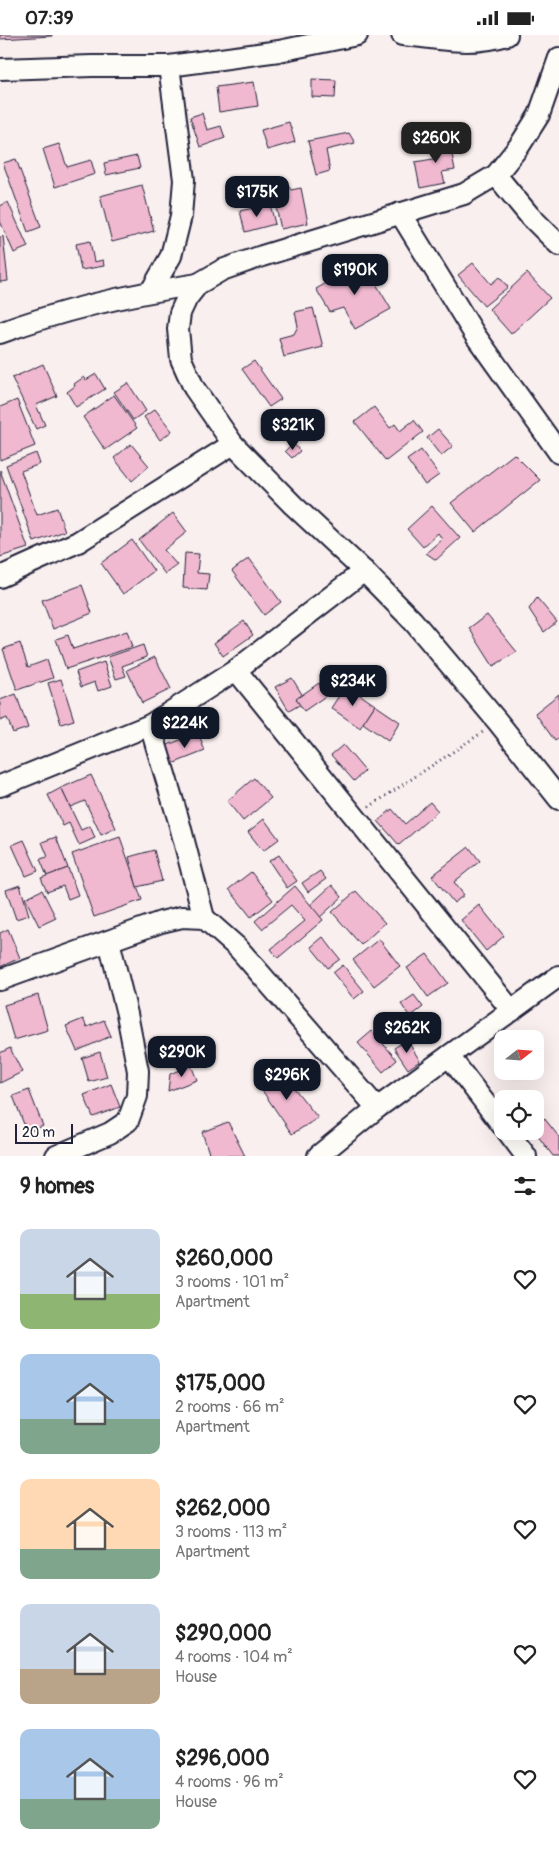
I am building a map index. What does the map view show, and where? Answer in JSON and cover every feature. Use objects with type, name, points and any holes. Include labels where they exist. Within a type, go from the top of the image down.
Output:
[{"type":"street","points":[[0,69],[83,66],[169,66],[279,51],[357,35]]},
{"type":"street","points":[[402,35],[460,42],[507,35]]},
{"type":"street","points":[[0,333],[24,324],[106,301],[150,291],[198,284],[222,271],[262,256],[464,193],[496,175],[520,145],[539,115],[559,58]]},
{"type":"street","points":[[150,291],[171,256],[180,216],[184,180],[169,66]]},
{"type":"street","points":[[496,175],[529,215],[559,245]]},
{"type":"street","points":[[400,213],[475,335],[559,453]]},
{"type":"street","points":[[198,284],[187,298],[180,313],[178,329],[181,359],[194,388],[233,444],[413,621],[498,722],[559,799]]},
{"type":"street","points":[[0,577],[78,543],[233,444]]},
{"type":"street","points":[[0,787],[150,725],[236,671],[364,571]]},
{"type":"street","points":[[236,671],[512,1011]]},
{"type":"street","points":[[150,725],[178,818],[204,918],[238,948],[377,1108]]},
{"type":"street","points":[[0,980],[161,922],[182,917],[204,918]]},
{"type":"street","points":[[56,1156],[110,1133],[128,1121],[137,1096],[138,1071],[127,1014],[109,941]]},
{"type":"street","points":[[318,1156],[377,1108],[559,976]]},
{"type":"street","points":[[449,1056],[494,1115]]},
{"type":"street","points":[[514,1140],[526,1156]]},
{"type":"path","points":[[355,817],[397,787],[498,722]]},
{"type":"building","points":[[0,35],[52,35],[52,36],[0,39]]},
{"type":"building","points":[[312,79],[336,80],[335,98],[312,97]]},
{"type":"building","points":[[254,82],[258,106],[219,112],[216,87]]},
{"type":"building","points":[[202,113],[207,130],[221,126],[225,138],[200,147],[190,117]]},
{"type":"building","points":[[289,122],[295,142],[267,150],[261,130]]},
{"type":"building","points":[[349,133],[355,143],[326,150],[330,171],[316,175],[308,141]]},
{"type":"building","points":[[448,134],[455,170],[442,172],[445,183],[420,188],[415,162],[439,158],[435,136]]},
{"type":"building","points":[[59,144],[67,167],[91,160],[95,174],[55,187],[43,149]]},
{"type":"building","points":[[137,156],[140,168],[106,175],[104,163]]},
{"type":"building","points":[[16,159],[41,227],[28,232],[3,163]]},
{"type":"building","points":[[286,182],[291,190],[301,188],[308,223],[281,229],[271,185]]},
{"type":"building","points":[[142,185],[154,231],[112,242],[100,196]]},
{"type":"building","points":[[8,202],[28,247],[14,253],[0,221],[0,206]]},
{"type":"building","points":[[270,204],[275,224],[245,232],[240,211]]},
{"type":"building","points":[[3,236],[8,281],[0,282],[0,237]]},
{"type":"building","points":[[90,241],[94,262],[103,260],[104,266],[81,270],[76,244]]},
{"type":"building","points":[[363,262],[391,309],[355,329],[343,308],[330,312],[316,289]]},
{"type":"building","points":[[473,263],[491,284],[499,277],[508,287],[484,306],[458,275]]},
{"type":"building","points":[[527,273],[550,298],[511,334],[489,309]]},
{"type":"building","points":[[313,308],[323,347],[284,357],[279,338],[294,334],[298,326],[295,312]]},
{"type":"building","points":[[254,361],[281,399],[269,407],[242,369]]},
{"type":"building","points":[[43,364],[57,396],[36,405],[45,425],[36,429],[12,378]]},
{"type":"building","points":[[96,374],[105,389],[76,407],[67,392],[84,377],[86,380]]},
{"type":"building","points":[[128,383],[146,411],[133,420],[114,392]]},
{"type":"building","points":[[114,395],[137,428],[105,450],[83,417]]},
{"type":"building","points":[[17,400],[35,446],[0,460],[0,407]]},
{"type":"building","points":[[374,407],[390,428],[395,424],[400,431],[414,420],[423,432],[386,461],[355,422]]},
{"type":"building","points":[[155,409],[172,431],[160,440],[144,417]]},
{"type":"building","points":[[438,429],[453,446],[441,456],[427,438]]},
{"type":"building","points":[[293,443],[300,451],[292,458],[285,451]]},
{"type":"building","points":[[131,444],[149,466],[132,481],[114,458]]},
{"type":"building","points":[[421,450],[439,475],[425,485],[407,460]]},
{"type":"building","points":[[36,453],[40,464],[21,471],[37,515],[57,508],[65,531],[34,542],[6,465]]},
{"type":"building","points":[[514,454],[540,480],[475,532],[451,503]]},
{"type":"building","points":[[0,470],[28,548],[0,557]]},
{"type":"building","points":[[432,506],[460,538],[436,560],[426,553],[442,539],[438,533],[423,547],[407,529]]},
{"type":"building","points":[[173,513],[187,532],[164,550],[177,565],[165,574],[139,540]]},
{"type":"building","points":[[132,540],[154,571],[123,594],[101,563]]},
{"type":"building","points":[[185,553],[199,554],[197,573],[209,574],[207,590],[183,588]]},
{"type":"building","points":[[249,558],[281,602],[264,615],[232,571]]},
{"type":"building","points":[[82,585],[92,613],[53,629],[42,600]]},
{"type":"building","points":[[537,598],[557,622],[544,632],[529,609]]},
{"type":"building","points":[[487,615],[517,652],[493,666],[469,628]]},
{"type":"building","points":[[244,621],[253,635],[223,656],[214,643]]},
{"type":"building","points":[[127,631],[132,647],[66,669],[56,639],[68,635],[73,649]]},
{"type":"building","points":[[20,643],[28,667],[47,660],[53,678],[17,690],[3,649]]},
{"type":"building","points":[[143,645],[147,657],[122,666],[126,676],[116,679],[108,657]]},
{"type":"building","points":[[155,657],[171,689],[142,703],[127,670]]},
{"type":"building","points":[[104,662],[112,686],[98,691],[95,682],[81,687],[76,672]]},
{"type":"building","points":[[292,678],[306,701],[289,711],[275,687]]},
{"type":"building","points":[[61,679],[74,720],[61,724],[48,683]]},
{"type":"building","points":[[319,683],[327,695],[304,711],[296,699]]},
{"type":"building","points":[[346,685],[375,705],[360,728],[331,708]]},
{"type":"building","points":[[16,694],[28,728],[13,733],[7,718],[0,721],[0,700]]},
{"type":"building","points":[[559,694],[559,738],[555,741],[535,713]]},
{"type":"building","points":[[375,705],[400,722],[388,741],[363,723]]},
{"type":"building","points":[[198,733],[205,751],[172,764],[165,746]]},
{"type":"building","points":[[343,745],[365,771],[354,781],[331,755]]},
{"type":"building","points":[[91,775],[116,828],[101,835],[85,801],[70,807],[61,788]]},
{"type":"building","points":[[254,778],[271,798],[243,821],[227,801]]},
{"type":"building","points":[[61,788],[81,830],[90,826],[95,838],[79,845],[69,823],[63,826],[48,795]]},
{"type":"building","points":[[430,802],[438,811],[399,845],[378,821],[392,809],[405,824]]},
{"type":"building","points":[[264,819],[279,839],[263,851],[248,832]]},
{"type":"building","points":[[56,837],[68,868],[47,876],[40,859],[48,857],[42,842]]},
{"type":"building","points":[[120,837],[142,900],[94,917],[72,854]]},
{"type":"building","points":[[24,840],[38,871],[26,876],[12,845]]},
{"type":"building","points":[[469,847],[480,861],[454,882],[464,895],[454,903],[432,876]]},
{"type":"building","points":[[154,850],[162,881],[137,887],[129,857]]},
{"type":"building","points":[[279,855],[297,881],[287,888],[269,861]]},
{"type":"building","points":[[68,868],[78,895],[68,899],[63,886],[47,892],[41,878]]},
{"type":"building","points":[[320,871],[326,879],[308,892],[302,883]]},
{"type":"building","points":[[251,872],[273,900],[251,917],[229,889]]},
{"type":"building","points":[[20,885],[29,915],[16,919],[6,890]]},
{"type":"building","points":[[332,885],[342,897],[318,919],[308,907]]},
{"type":"building","points":[[295,886],[323,920],[278,958],[271,949],[305,921],[291,905],[262,929],[255,921]]},
{"type":"building","points":[[42,890],[56,918],[39,926],[25,898]]},
{"type":"building","points":[[356,891],[385,923],[361,945],[332,912]]},
{"type":"building","points":[[479,905],[504,936],[486,951],[461,920]]},
{"type":"building","points":[[8,929],[20,958],[0,967],[0,933]]},
{"type":"building","points":[[323,937],[340,959],[328,968],[311,947]]},
{"type":"building","points":[[379,939],[400,966],[374,986],[353,960]]},
{"type":"building","points":[[427,954],[448,983],[428,997],[407,968]]},
{"type":"building","points":[[343,965],[364,991],[354,999],[333,973]]},
{"type":"building","points":[[38,995],[48,1030],[14,1040],[4,1005]]},
{"type":"building","points":[[414,995],[423,1007],[410,1017],[401,1004]]},
{"type":"building","points":[[83,1019],[87,1027],[104,1020],[111,1036],[77,1051],[66,1026]]},
{"type":"building","points":[[372,1031],[397,1060],[383,1072],[358,1043]]},
{"type":"building","points":[[407,1040],[420,1061],[408,1069],[394,1048]]},
{"type":"building","points":[[10,1048],[22,1072],[0,1083],[0,1053]]},
{"type":"building","points":[[100,1052],[107,1077],[89,1082],[82,1058]]},
{"type":"building","points":[[191,1065],[197,1080],[168,1091],[170,1074]]},
{"type":"building","points":[[278,1068],[318,1118],[292,1134],[257,1083]]},
{"type":"building","points":[[111,1084],[120,1107],[93,1117],[84,1095]]},
{"type":"building","points":[[29,1090],[43,1126],[27,1132],[13,1096]]},
{"type":"building","points":[[544,1118],[559,1137],[559,1156],[553,1156],[541,1140],[544,1140]]},
{"type":"building","points":[[228,1122],[245,1156],[210,1156],[202,1132]]}]
